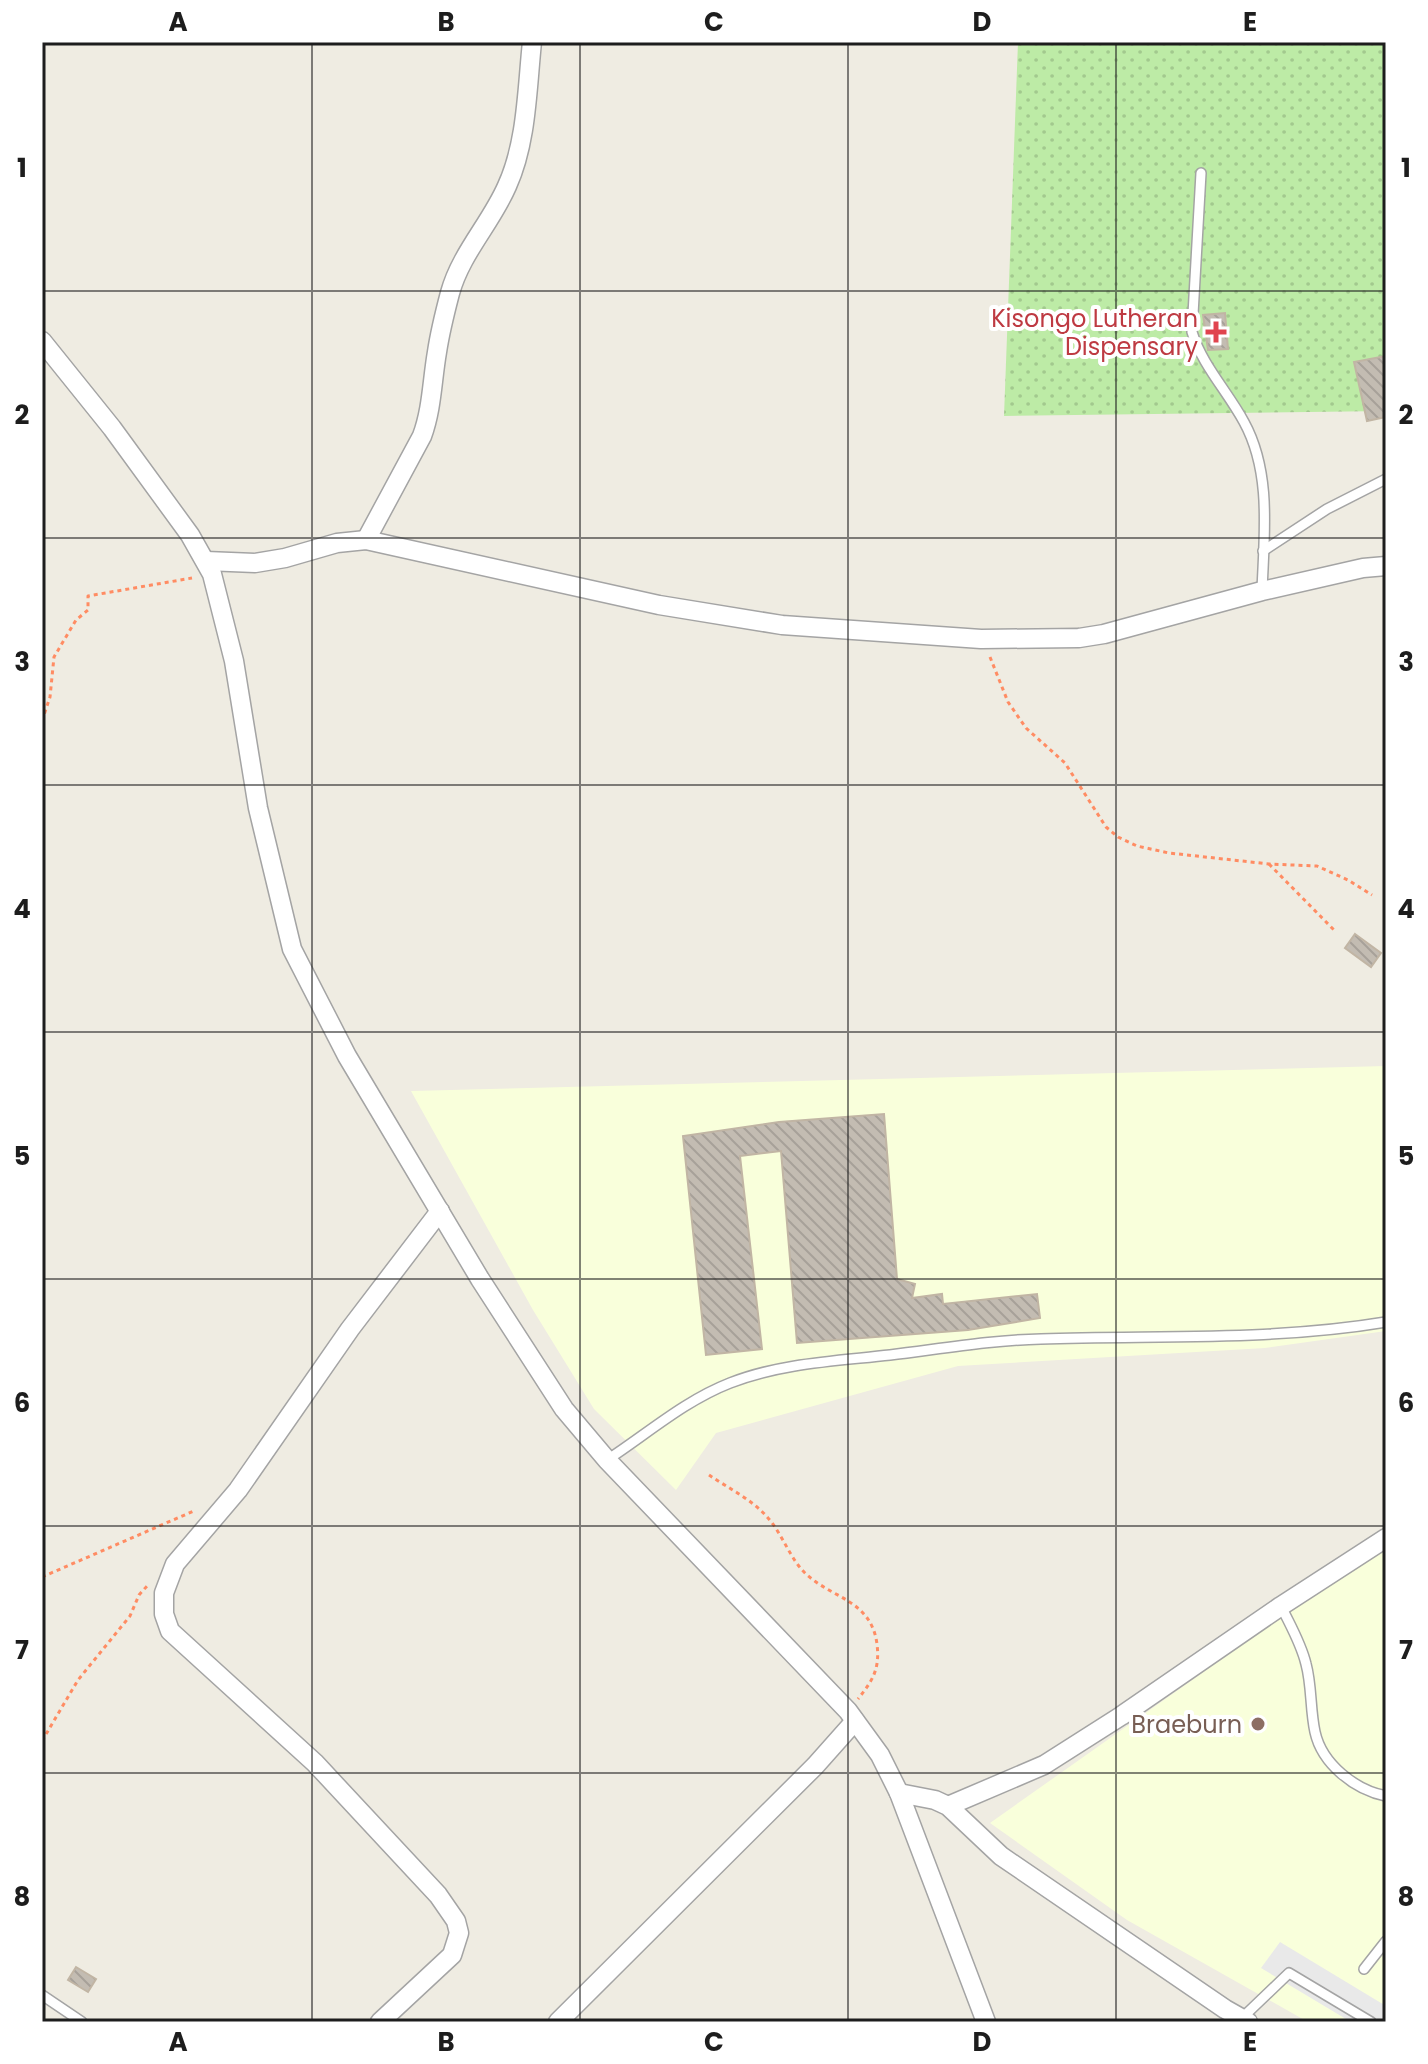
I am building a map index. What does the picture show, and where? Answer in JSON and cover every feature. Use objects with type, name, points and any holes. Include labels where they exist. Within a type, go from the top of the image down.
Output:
[{"type":"street","points":[[366,540],[429,418],[437,351],[458,270],[507,186],[513,170],[521,138],[532,42]]},
{"type":"street","points":[[42,341],[121,440],[190,535],[209,568],[234,661],[261,824],[292,949],[347,1056],[525,1352],[564,1409],[607,1460],[852,1716],[880,1755],[899,1793],[986,2022]]},
{"type":"street","points":[[209,568],[285,558],[337,543],[366,540],[659,605],[782,625],[981,639],[1068,638],[1104,634],[1262,591],[1363,568],[1386,566]]},
{"type":"street","points":[[380,2022],[452,1955],[459,1933],[456,1921],[438,1895],[315,1763],[170,1631],[164,1614],[164,1593],[175,1564],[238,1490],[350,1329],[440,1211]]},
{"type":"street","points":[[948,1806],[1044,1765],[1386,1538]]},
{"type":"street","points":[[558,2022],[804,1776],[852,1716]]},
{"type":"street","points":[[899,1793],[935,1800],[948,1806],[1001,1856],[1245,2020]]},
{"type":"lane","points":[[1201,173],[1192,332],[1197,350],[1244,422],[1261,471],[1264,503],[1262,591]]},
{"type":"lane","points":[[1263,551],[1327,509],[1386,479]]},
{"type":"lane","points":[[607,1460],[649,1429],[696,1401],[729,1384],[776,1369],[1037,1339],[1230,1336],[1319,1331],[1386,1322]]},
{"type":"lane","points":[[1281,1606],[1305,1661],[1314,1730],[1319,1744],[1336,1768],[1355,1784],[1386,1796]]},
{"type":"lane","points":[[1364,1969],[1386,1941]]},
{"type":"lane","points":[[1245,2020],[1289,1973],[1371,2022]]},
{"type":"lane","points":[[42,1995],[82,2022]]},
{"type":"path","points":[[42,721],[50,697],[54,657],[76,620],[88,610],[88,596],[209,568]]},
{"type":"path","points":[[981,639],[1008,702],[1026,728],[1065,763],[1093,810],[1118,837],[1137,846],[1169,853],[1317,866],[1372,895]]},
{"type":"path","points":[[1269,864],[1335,931]]},
{"type":"path","points":[[709,1475],[759,1509],[806,1574],[855,1605],[874,1627],[879,1666],[852,1716]]},
{"type":"path","points":[[42,1577],[201,1508]]},
{"type":"path","points":[[42,1741],[78,1680],[130,1616],[139,1595],[149,1585]]},
{"type":"shaded area","points":[[1386,1066],[1386,1331],[1265,1348],[958,1366],[716,1433],[676,1490],[594,1409],[533,1310],[411,1091]]},
{"type":"shaded area","name":"Braeburn","points":[[1386,1547],[1386,2022],[1308,2022],[1127,1920],[990,1823],[1270,1625]]},
{"type":"shaded area","points":[[1280,1942],[1386,2006],[1386,2022],[1351,2022],[1261,1968]]},
{"type":"green space","points":[[1018,42],[1386,42],[1386,411],[1004,416]]},
{"type":"building","name":"Kisongo Lutheran Dispensary","points":[[1225,313],[1228,349],[1208,350],[1203,315]]},
{"type":"building","points":[[1386,356],[1386,417],[1367,421],[1354,362]]},
{"type":"building","points":[[1355,934],[1381,953],[1371,967],[1345,948]]},
{"type":"building","points":[[884,1114],[897,1279],[915,1284],[912,1298],[942,1294],[943,1304],[1037,1294],[1040,1318],[968,1330],[797,1343],[781,1151],[740,1156],[762,1349],[706,1355],[683,1136],[779,1122]]},
{"type":"building","points":[[76,1967],[96,1979],[88,1992],[68,1980]]},
{"type":"place","name":"Kisongo Lutheran Dispensary","points":[[1216,332]]},
{"type":"place","name":"Braeburn","points":[[1258,1724]]}]
